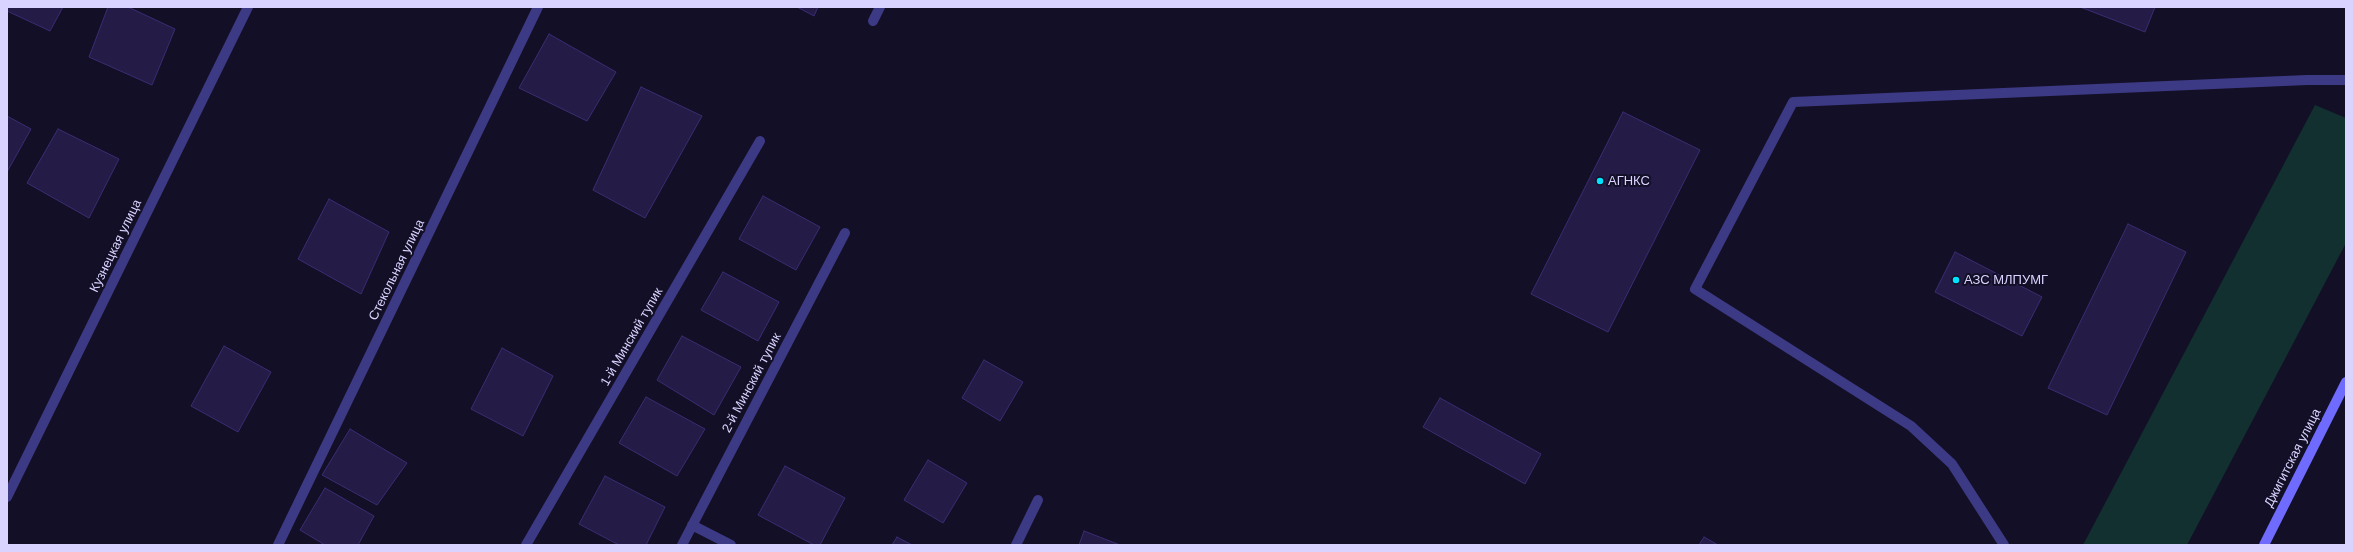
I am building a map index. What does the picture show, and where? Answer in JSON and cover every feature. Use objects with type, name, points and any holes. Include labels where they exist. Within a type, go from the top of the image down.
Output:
[{"type":"street","name":"Кузнецкая улица","points":[[7,497],[248,7]]},
{"type":"street","name":"Стекольная улица","points":[[278,545],[538,7]]},
{"type":"street","points":[[873,21],[880,7]]},
{"type":"street","points":[[2004,545],[1952,464],[1911,426],[1695,289],[1793,102],[2291,80],[2346,80]]},
{"type":"street","name":"1-й Минский тупик","points":[[526,545],[760,141]]},
{"type":"street","name":"2-й Минский тупик","points":[[682,545],[845,233]]},
{"type":"street","name":"Джигитская улица","points":[[2264,545],[2346,382]]},
{"type":"street","points":[[1016,545],[1038,500]]},
{"type":"street","points":[[692,525],[731,545]]},
{"type":"green space","points":[[2315,105],[2346,118],[2346,243],[2187,545],[2083,545]]},
{"type":"building","points":[[7,7],[63,7],[50,31],[7,11]]},
{"type":"building","points":[[108,7],[128,7],[175,29],[152,85],[89,57]]},
{"type":"building","points":[[797,7],[818,7],[814,16]]},
{"type":"building","points":[[2080,7],[2155,7],[2145,32]]},
{"type":"building","points":[[549,34],[616,72],[587,121],[519,88]]},
{"type":"building","points":[[641,87],[702,116],[645,218],[593,190]]},
{"type":"building","points":[[1623,112],[1700,150],[1608,332],[1531,294]]},
{"type":"building","points":[[7,116],[31,129],[7,172]]},
{"type":"building","points":[[58,129],[119,159],[89,218],[27,183]]},
{"type":"building","points":[[763,196],[820,227],[796,270],[739,239]]},
{"type":"building","points":[[329,199],[389,232],[361,294],[298,259]]},
{"type":"building","points":[[2128,224],[2186,252],[2107,415],[2048,388]]},
{"type":"building","points":[[1955,252],[2042,297],[2022,336],[1935,292]]},
{"type":"building","points":[[723,272],[779,302],[758,341],[701,310]]},
{"type":"building","points":[[682,336],[741,367],[714,415],[657,380]]},
{"type":"building","points":[[224,346],[271,372],[238,432],[191,406]]},
{"type":"building","points":[[502,348],[553,376],[523,436],[471,409]]},
{"type":"building","points":[[984,360],[1023,382],[1000,421],[962,398]]},
{"type":"building","points":[[646,397],[705,429],[677,476],[619,443]]},
{"type":"building","points":[[1440,398],[1541,454],[1525,484],[1423,427]]},
{"type":"building","points":[[350,429],[407,463],[377,505],[322,475]]},
{"type":"building","points":[[928,460],[967,483],[943,523],[904,500]]},
{"type":"building","points":[[785,466],[845,498],[820,545],[814,545],[758,515]]},
{"type":"building","points":[[605,476],[665,507],[646,545],[619,545],[579,524]]},
{"type":"building","points":[[325,488],[374,516],[358,545],[325,545],[300,530]]},
{"type":"building","points":[[1084,531],[1120,545],[1079,545]]},
{"type":"building","points":[[897,537],[912,545],[892,545]]},
{"type":"building","points":[[1704,537],[1718,545],[1699,545]]},
{"type":"place","name":"АГНКС","points":[[1600,181]]},
{"type":"place","name":"АЗС МЛПУМГ","points":[[1956,280]]}]
